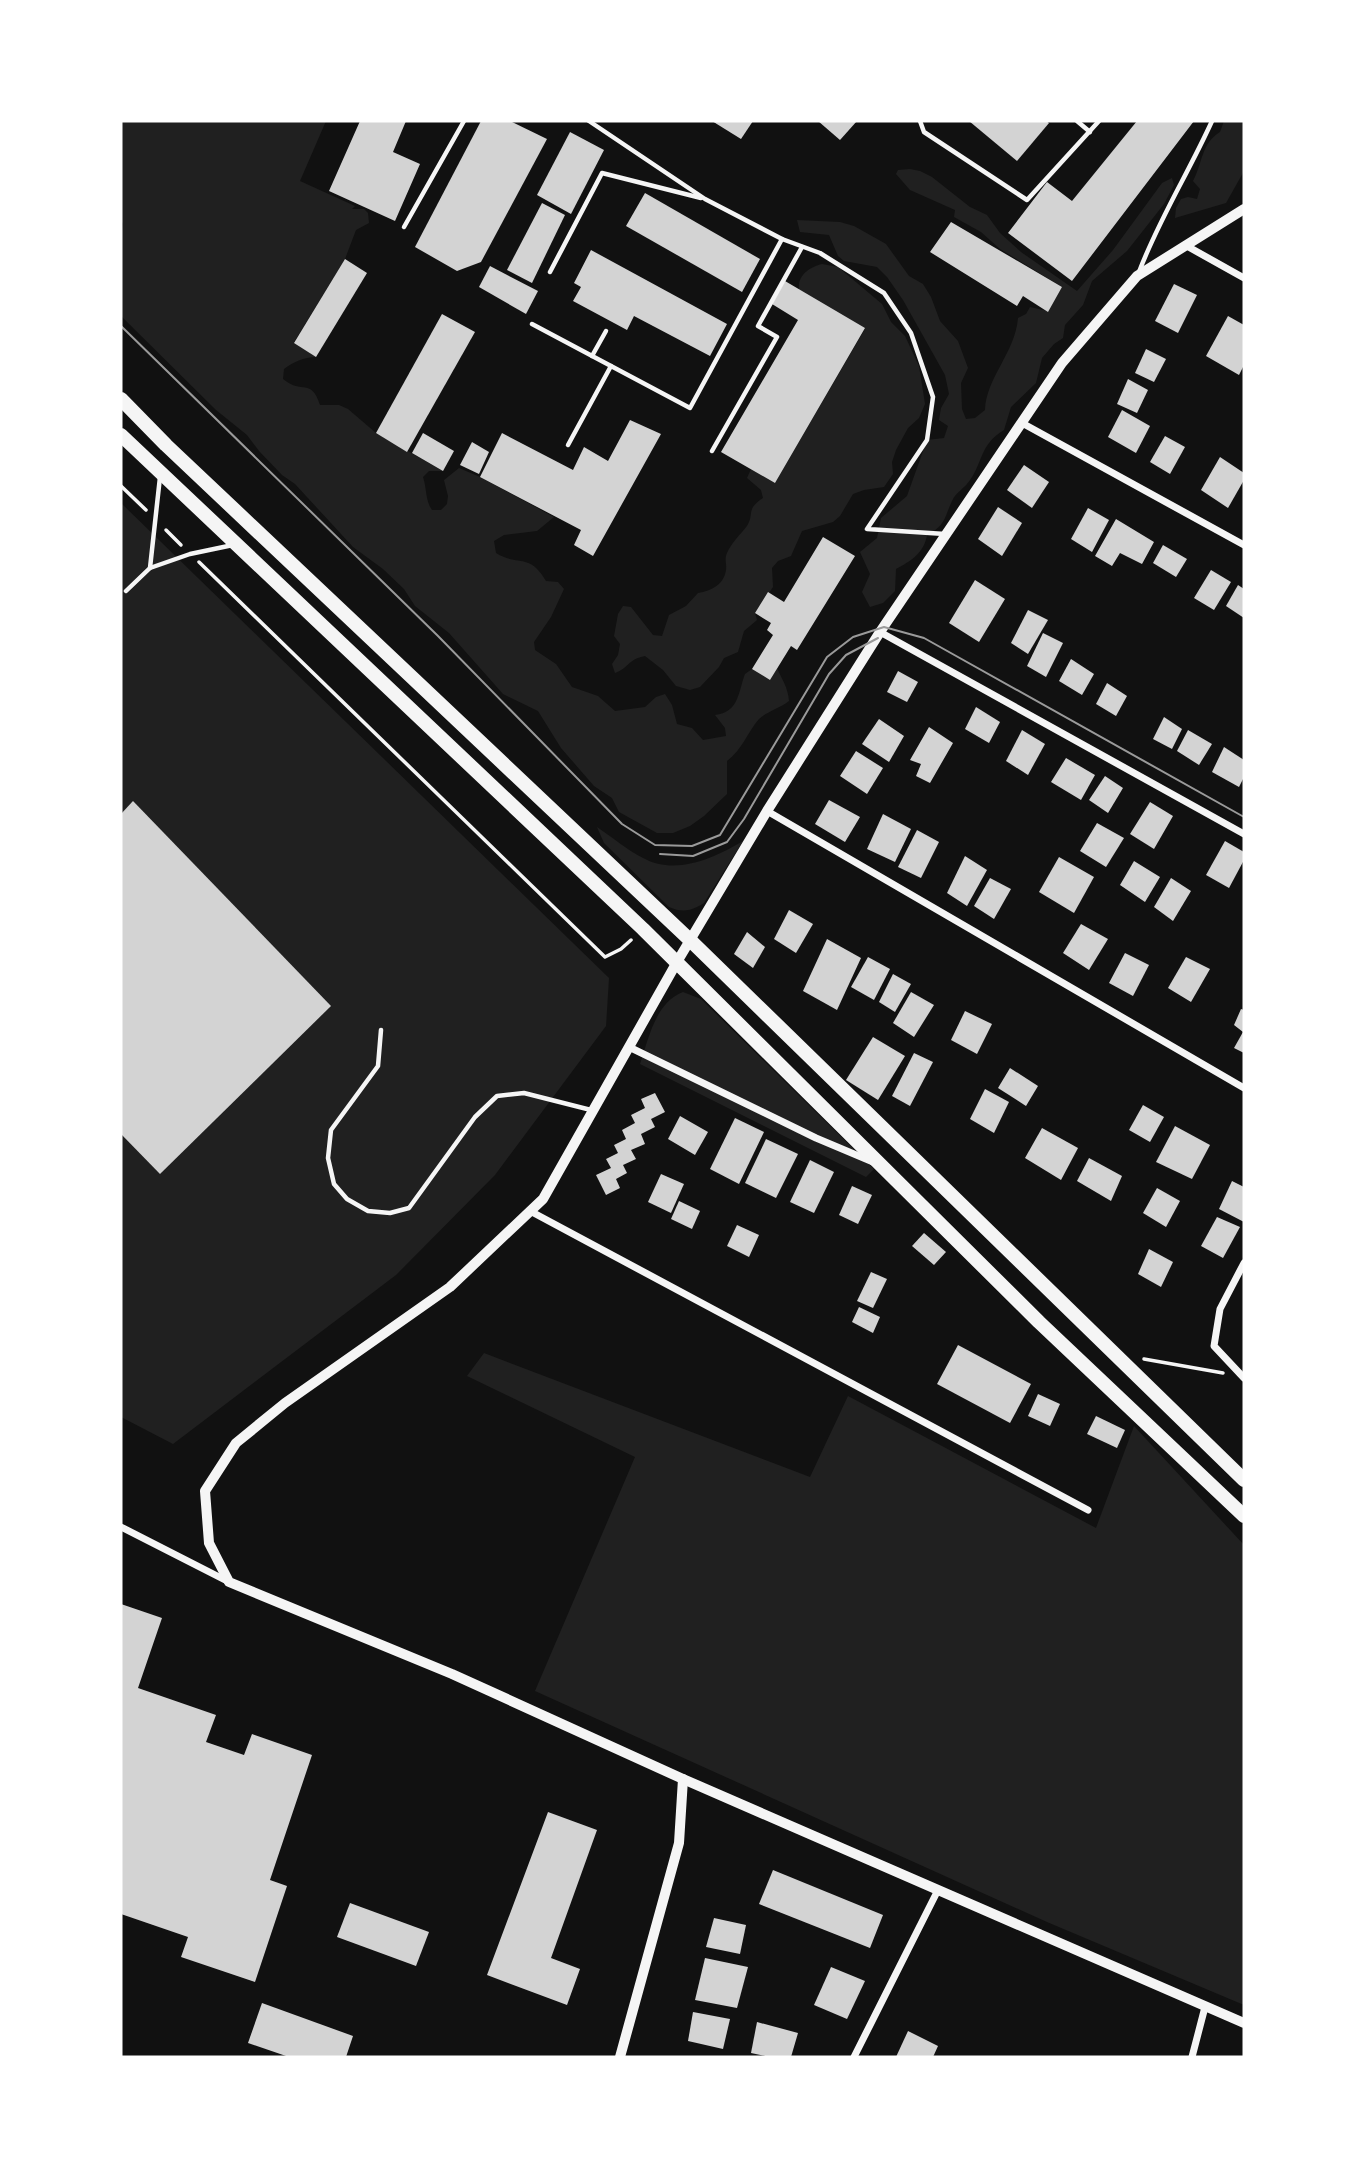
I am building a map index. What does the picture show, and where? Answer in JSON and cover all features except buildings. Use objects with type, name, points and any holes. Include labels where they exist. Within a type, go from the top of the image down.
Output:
[{"type":"highway","points":[[121,399],[166,445],[691,941],[1244,1480]]},
{"type":"highway","points":[[121,435],[643,929],[1040,1322],[1244,1516]]},
{"type":"street","points":[[229,1582],[209,1544],[205,1492],[236,1443],[285,1402],[450,1287],[542,1199],[677,962],[767,811],[880,632],[1062,363],[1137,276],[1184,244],[1244,209]]},
{"type":"street","points":[[1184,244],[1244,278]]},
{"type":"street","points":[[1022,423],[1244,545]]},
{"type":"street","points":[[880,632],[1244,834]]},
{"type":"street","points":[[767,811],[1244,1088]]},
{"type":"street","points":[[629,1048],[817,1138],[883,1166]]},
{"type":"street","points":[[530,1211],[1088,1510]]},
{"type":"street","points":[[1243,1377],[1214,1346],[1220,1309],[1244,1263]]},
{"type":"street","points":[[121,1527],[229,1582],[452,1674],[683,1779],[1244,2023]]},
{"type":"street","points":[[620,2057],[679,1843],[683,1779]]},
{"type":"street","points":[[854,2057],[938,1889]]},
{"type":"street","points":[[1192,2057],[1205,2007]]},
{"type":"lane","points":[[404,227],[464,121]]},
{"type":"lane","points":[[589,121],[705,199],[782,239],[820,253],[884,293],[911,333],[933,397],[927,440],[867,528],[946,535]]},
{"type":"lane","points":[[920,121],[924,132],[1027,200],[1099,121]]},
{"type":"lane","points":[[1077,121],[1090,132]]},
{"type":"lane","points":[[1137,276],[1152,238],[1191,168],[1213,121]]},
{"type":"lane","points":[[551,272],[602,173],[705,199]]},
{"type":"lane","points":[[532,324],[690,408],[782,239]]},
{"type":"lane","points":[[712,451],[777,337],[758,326],[802,247]]},
{"type":"lane","points":[[592,356],[606,331]]},
{"type":"lane","points":[[568,444],[611,366]]},
{"type":"lane","points":[[150,568],[155,468]]},
{"type":"lane","points":[[126,591],[150,568],[190,554],[238,544]]},
{"type":"lane","points":[[381,1030],[378,1066],[331,1130],[328,1158],[334,1184],[347,1199],[368,1211],[390,1213],[409,1208],[475,1117],[497,1096],[524,1093],[593,1111]]},
{"type":"path","points":[[121,486],[150,515]]},
{"type":"path","points":[[160,525],[605,957],[621,949],[643,929]]},
{"type":"path","points":[[1115,1354],[1243,1377]]},
{"type":"shaded area","points":[[121,121],[326,121],[300,181],[355,206],[352,209],[364,209],[368,213],[369,223],[356,230],[345,259],[294,342],[316,357],[287,366],[283,379],[313,391],[320,405],[339,405],[348,409],[376,433],[443,471],[429,471],[423,477],[432,510],[441,510],[447,504],[444,480],[459,468],[554,517],[537,531],[504,535],[494,541],[496,553],[529,563],[546,581],[558,582],[564,589],[551,617],[534,642],[535,650],[556,664],[572,687],[598,696],[615,711],[645,707],[656,697],[665,694],[672,705],[677,724],[692,728],[703,740],[726,736],[725,728],[715,715],[733,706],[745,674],[752,669],[770,680],[777,668],[789,701],[759,719],[737,752],[727,761],[727,794],[704,816],[673,833],[657,833],[619,812],[612,798],[594,786],[561,748],[538,711],[503,694],[449,633],[415,606],[404,589],[383,569],[353,547],[295,484],[282,475],[259,451],[247,435],[216,410],[121,316]]},
{"type":"shaded area","points":[[1224,121],[1244,121],[1244,171],[1226,203],[1175,218],[1181,199],[1197,199],[1200,189],[1193,181],[1209,142],[1220,132]]},
{"type":"shaded area","points":[[910,169],[932,177],[970,207],[987,215],[1000,233],[1021,252],[1077,291],[1113,250],[1162,183],[1172,178],[1174,185],[1164,204],[1127,251],[1092,281],[1083,305],[1065,325],[1063,338],[1042,358],[1036,383],[1011,407],[1004,430],[986,447],[968,483],[954,498],[946,517],[927,535],[916,556],[896,569],[895,591],[883,603],[870,607],[862,592],[870,574],[860,552],[877,538],[881,518],[907,496],[927,440],[944,438],[948,426],[939,420],[941,408],[949,394],[945,375],[887,277],[877,267],[844,261],[838,256],[829,235],[800,232],[797,220],[840,222],[854,226],[886,244],[909,276],[923,284],[940,321],[958,341],[968,368],[961,383],[962,409],[966,419],[975,418],[985,410],[990,387],[1012,343],[1018,318],[1026,314],[1030,307],[1048,311],[1062,287],[954,217],[955,210],[910,190],[896,174],[898,170]]},
{"type":"shaded area","points":[[822,264],[838,267],[882,304],[891,322],[905,336],[919,366],[925,404],[919,418],[908,428],[896,450],[892,462],[893,474],[884,487],[853,494],[840,516],[833,522],[802,531],[791,556],[778,561],[772,568],[773,587],[755,613],[757,620],[744,631],[738,652],[724,658],[700,687],[690,690],[676,686],[663,670],[645,656],[635,659],[615,673],[612,664],[618,655],[620,644],[614,636],[618,614],[623,606],[631,607],[653,635],[662,636],[669,615],[686,606],[698,593],[708,591],[720,583],[725,575],[727,553],[747,526],[752,509],[763,498],[761,490],[747,478],[751,469],[775,483],[865,329],[799,290],[800,280],[805,272]]},
{"type":"shaded area","points":[[121,503],[609,978],[606,1026],[495,1175],[396,1275],[173,1444],[121,1417]]},
{"type":"shaded area","points":[[597,827],[643,858],[668,865],[707,859],[743,841],[704,903],[691,909],[679,910],[669,907],[604,843]]},
{"type":"shaded area","points":[[683,992],[701,999],[874,1169],[866,1177],[640,1064],[659,1013],[673,997]]},
{"type":"shaded area","points":[[484,1353],[810,1477],[848,1396],[1096,1528],[1134,1426],[1244,1545],[1244,2005],[1047,1922],[535,1691],[635,1457],[467,1376]]},
{"type":"tram line","points":[[121,326],[438,636],[622,824],[655,845],[692,846],[720,835],[827,657],[853,637],[884,627],[924,638],[1244,817]]},
{"type":"tram line","points":[[660,854],[693,856],[727,842],[744,819],[829,674],[846,655],[878,638]]}]
